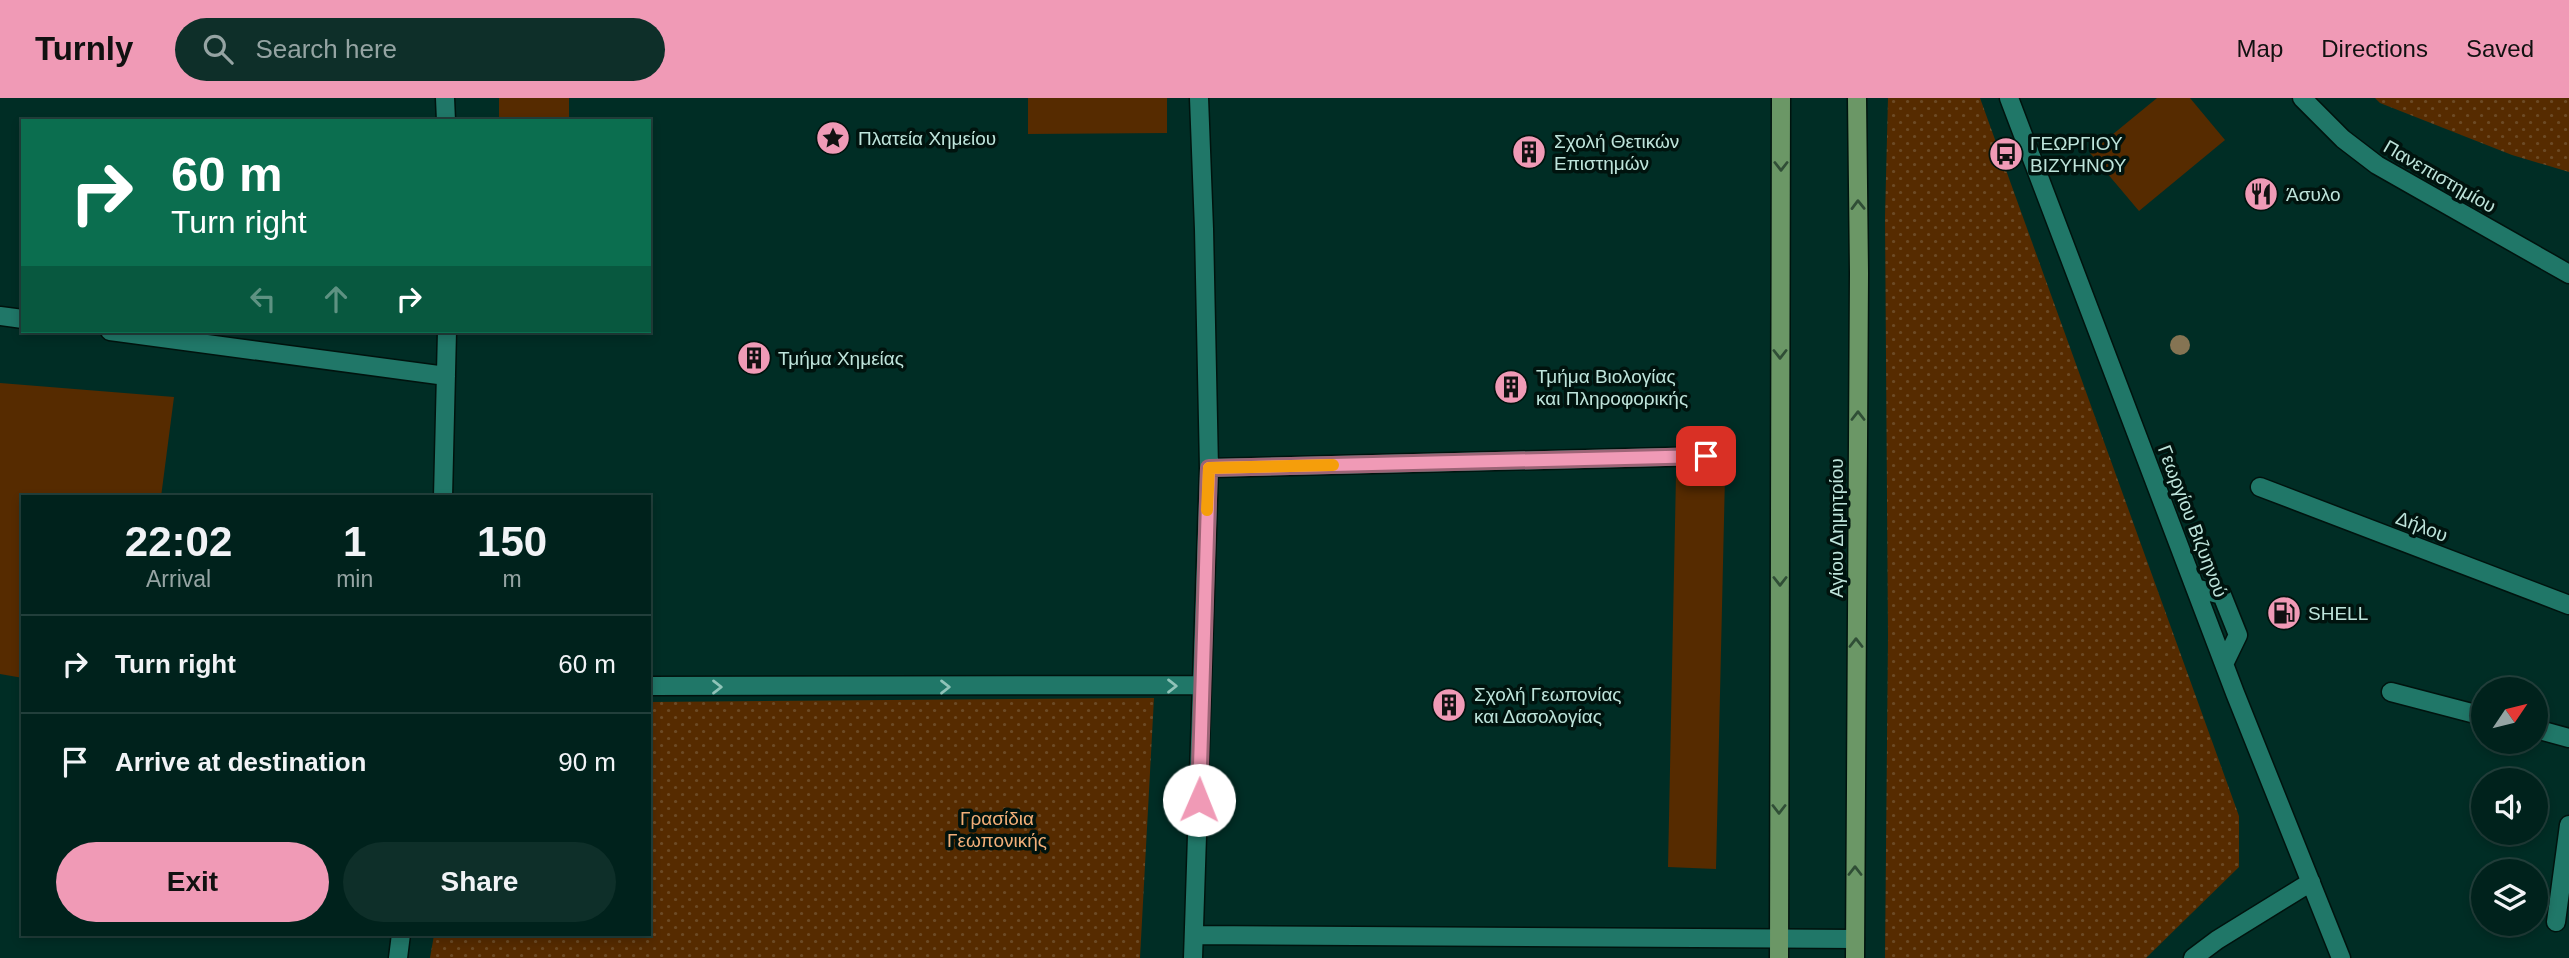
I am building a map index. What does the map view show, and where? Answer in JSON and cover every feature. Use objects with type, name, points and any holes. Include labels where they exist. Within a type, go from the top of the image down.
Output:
[{"type":"main road","points":[[1779,958],[1781,98]]},
{"type":"main road","name":"Αγίου Δημητρίου","points":[[1854,958],[1859,287],[1857,98]]},
{"type":"street","points":[[445,98],[446,119]]},
{"type":"street","points":[[1193,958],[1209,468],[1199,98]]},
{"type":"street","name":"Γεωργίου Βιζυηνού","points":[[2009,98],[2202,589],[2341,958]]},
{"type":"street","name":"Πανεπιστημίου","points":[[2302,98],[2343,139],[2377,165],[2569,274]]},
{"type":"street","points":[[0,316],[21,319]]},
{"type":"street","points":[[125,333],[446,376]]},
{"type":"street","points":[[443,495],[447,333]]},
{"type":"street","points":[[1209,468],[1706,456]]},
{"type":"street","name":"Δήλου","points":[[2260,487],[2569,605]]},
{"type":"street","points":[[651,686],[1202,685]]},
{"type":"street","points":[[2391,691],[2471,713]]},
{"type":"street","points":[[2548,732],[2569,738]]},
{"type":"street","points":[[2556,922],[2569,825]]},
{"type":"street","points":[[2193,958],[2217,940],[2311,882]]},
{"type":"street","points":[[1195,935],[1855,939]]},
{"type":"street","points":[[398,958],[401,936]]},
{"type":"green space","points":[[499,98],[569,98],[569,119],[499,119]]},
{"type":"green space","points":[[1028,98],[1167,98],[1167,133],[1028,134]]},
{"type":"green space","points":[[1888,98],[1980,98],[2239,816],[2239,867],[2146,958],[1885,958],[1888,636],[1885,217]]},
{"type":"green space","points":[[2157,98],[2190,98],[2225,140],[2139,211],[2090,153]]},
{"type":"green space","points":[[2375,98],[2569,98],[2569,172],[2512,155],[2380,103]]},
{"type":"green space","points":[[0,383],[174,397],[161,495],[21,495],[21,678],[0,674]]},
{"type":"green space","points":[[1676,475],[1725,476],[1716,869],[1668,867]]},
{"type":"green space","name":"Γρασίδια Γεωπονικής","points":[[1154,698],[1140,958],[430,958],[434,936],[651,936],[651,702]]},
{"type":"slow traffic","points":[[1207,510],[1209,468],[1333,465]]},
{"type":"place","name":"Πλατεία Χημείου","points":[[833,138]]},
{"type":"place","name":"Σχολή Θετικών Επιστημών","points":[[1529,152]]},
{"type":"place","name":"ΓΕΩΡΓΙΟΥ ΒΙΖΥΗΝΟΥ","points":[[2006,154]]},
{"type":"place","name":"Άσυλο","points":[[2261,194]]},
{"type":"place","name":"Τμήμα Χημείας","points":[[754,358]]},
{"type":"place","name":"Τμήμα Βιολογίας και Πληροφορικής","points":[[1511,387]]},
{"type":"place","name":"SHELL","points":[[2284,613]]},
{"type":"place","name":"Σχολή Γεωπονίας και Δασολογίας","points":[[1449,705]]},
{"type":"route","points":[[1199,800],[1209,468],[1706,456]]}]
